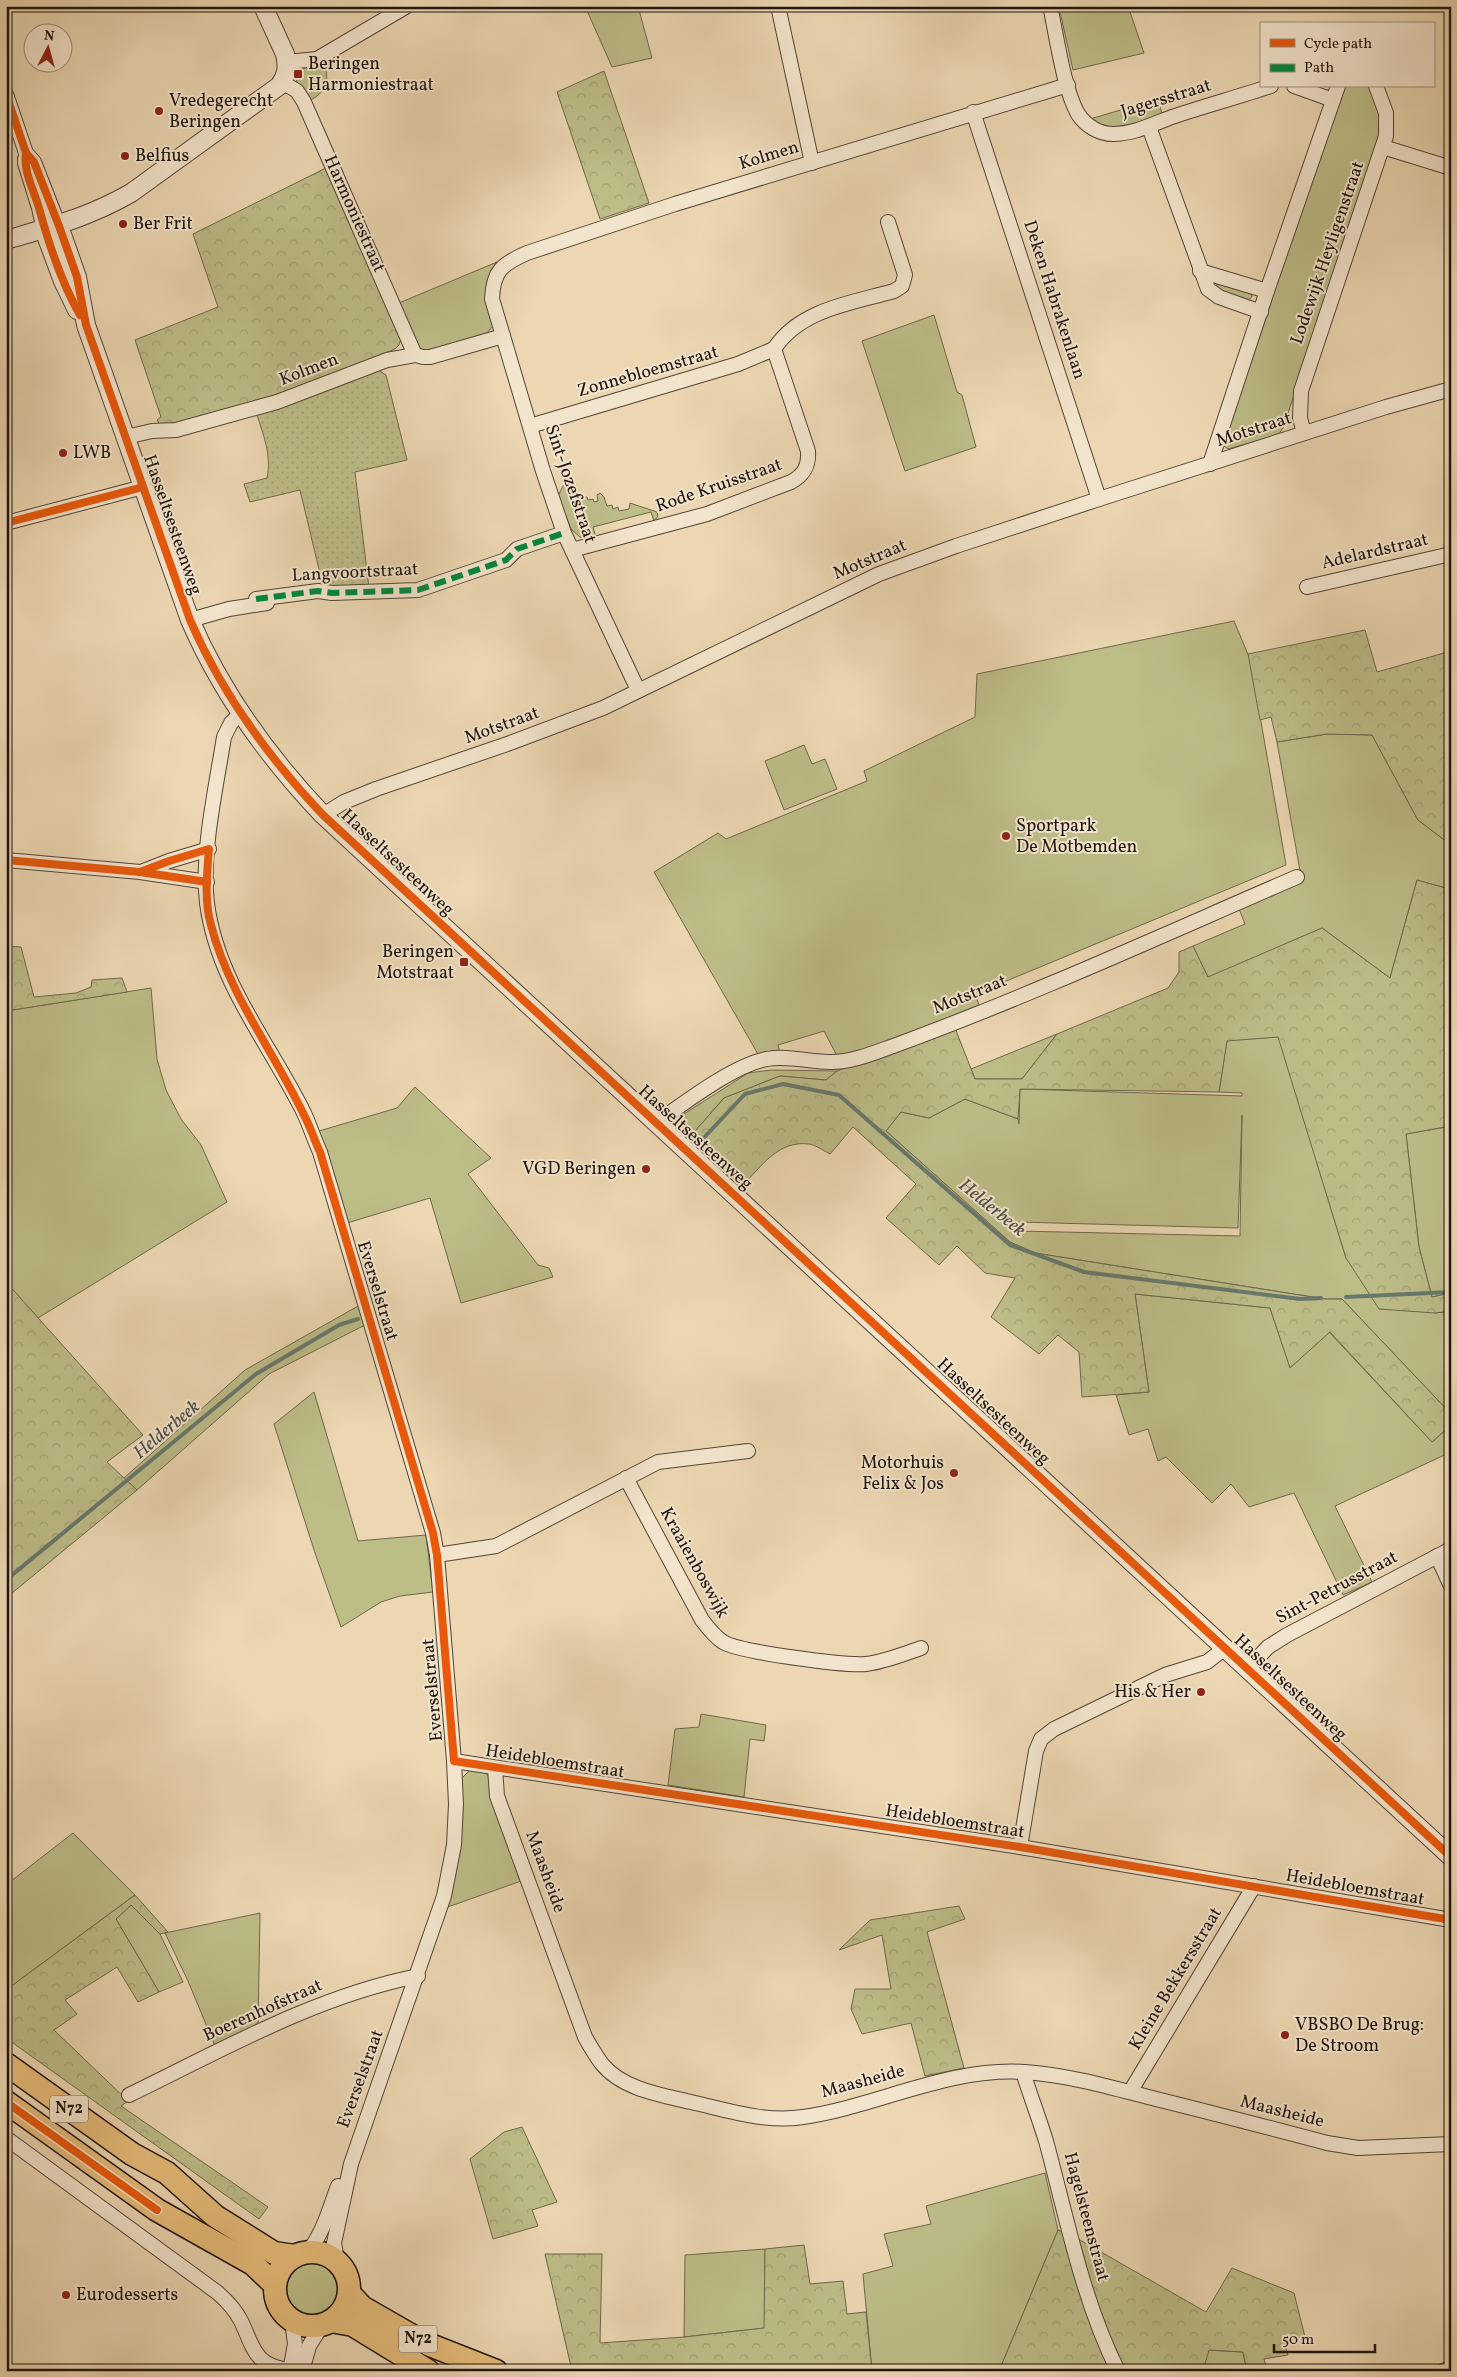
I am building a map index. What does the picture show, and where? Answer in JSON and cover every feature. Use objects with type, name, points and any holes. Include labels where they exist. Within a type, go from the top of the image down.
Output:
[{"type":"main road","name":"N72","points":[[6,2064],[132,2154],[167,2173],[214,2216],[274,2253],[322,2254],[337,2261]]},
{"type":"main road","name":"N72","points":[[6,2102],[158,2210],[253,2264],[275,2284]]},
{"type":"main road","points":[[292,2320],[283,2311],[277,2299],[275,2284],[284,2264],[301,2255]]},
{"type":"main road","points":[[326,2323],[343,2309],[349,2293],[346,2274],[337,2261]]},
{"type":"main road","name":"N72","points":[[349,2293],[362,2307],[409,2334],[430,2345],[496,2371]]},
{"type":"main road","name":"N72","points":[[292,2320],[311,2326],[326,2323],[353,2325],[428,2371]]},
{"type":"street","points":[[6,240],[82,218],[131,193],[255,104],[282,82],[286,73],[287,62],[285,54],[263,6]]},
{"type":"street","points":[[287,62],[317,59],[407,6]]},
{"type":"street","points":[[778,6],[812,163]]},
{"type":"street","name":"Jagersstraat","points":[[1050,6],[1068,86],[1079,115],[1092,128],[1112,134],[1149,127],[1172,117],[1265,88]]},
{"type":"street","name":"Harmoniestraat","points":[[282,82],[297,91],[304,102],[415,354]]},
{"type":"street","name":"Kolmen","points":[[493,282],[507,262],[527,253],[675,204],[973,112],[1068,86]]},
{"type":"street","points":[[1299,88],[1332,100]]},
{"type":"street","points":[[1210,464],[1337,88]]},
{"type":"street","name":"Lodewijk Heyligenstraat","points":[[1304,433],[1300,418],[1301,391],[1383,147],[1387,127],[1386,113],[1377,88]]},
{"type":"street","name":"Hasseltsesteenweg","points":[[6,94],[26,153],[34,162],[52,228],[77,277],[86,324],[190,620],[211,666],[240,714],[280,768],[323,815],[1451,1856]]},
{"type":"street","name":"Deken Habrakenlaan","points":[[973,112],[1099,499]]},
{"type":"street","points":[[1149,127],[1200,271],[1212,293],[1261,312]]},
{"type":"street","points":[[1383,147],[1451,168]]},
{"type":"street","points":[[774,349],[783,336],[802,321],[826,310],[894,291],[902,286],[905,275],[888,222]]},
{"type":"street","points":[[1200,271],[1267,291]]},
{"type":"street","name":"Sint-Jozefstraat","points":[[493,282],[492,299],[564,533],[638,690]]},
{"type":"street","name":"Kolmen","points":[[126,437],[176,430],[268,404],[387,360],[415,354],[430,357],[503,336]]},
{"type":"street","name":"Zonnebloemstraat","points":[[530,426],[738,364],[774,349]]},
{"type":"street","name":"Rode Kruisstraat","points":[[572,550],[707,514],[791,482],[803,473],[808,464],[808,451],[774,349]]},
{"type":"street","name":"Motstraat","points":[[323,815],[344,802],[376,789],[603,708],[870,578],[956,546],[1099,499],[1386,406],[1451,389]]},
{"type":"street","points":[[6,523],[143,487]]},
{"type":"street","name":"Langvoortstraat","points":[[256,599],[318,591],[332,593],[424,589],[506,560],[517,549],[564,533]]},
{"type":"street","name":"Adelardstraat","points":[[1307,587],[1451,554]]},
{"type":"street","name":"Langvoortstraat","points":[[190,620],[229,609],[310,597]]},
{"type":"street","name":"Everselstraat","points":[[240,714],[231,722],[224,737],[209,849],[207,882],[210,924],[235,992],[303,1113],[320,1152],[433,1533],[437,1555],[454,1761],[456,1804],[454,1845],[444,1896],[418,1976],[351,2164],[334,2243],[337,2261]]},
{"type":"street","points":[[140,872],[209,849]]},
{"type":"street","points":[[6,860],[140,872],[207,882]]},
{"type":"street","name":"Motstraat","points":[[656,1123],[735,1071],[752,1063],[778,1058],[839,1061],[859,1057],[897,1044],[1071,974],[1298,877]]},
{"type":"street","points":[[437,1555],[496,1546],[658,1462],[748,1451]]},
{"type":"street","name":"Kraaienboswijk","points":[[626,1478],[702,1620],[714,1635],[723,1642],[748,1650],[857,1664],[876,1662],[921,1648]]},
{"type":"street","name":"Sint-Petrusstraat","points":[[1248,1668],[1268,1647],[1451,1549]]},
{"type":"street","points":[[1437,1556],[1451,1586]]},
{"type":"street","points":[[1020,1847],[1036,1751],[1041,1739],[1054,1729],[1165,1676],[1207,1662],[1225,1648]]},
{"type":"street","name":"Heidebloemstraat","points":[[454,1761],[1020,1847],[1451,1920]]},
{"type":"street","name":"Maasheide","points":[[495,1768],[497,1796],[585,2037],[603,2065],[626,2082],[653,2094],[756,2117],[780,2119],[837,2110],[942,2080],[982,2073],[1023,2072],[1055,2075],[1130,2092],[1327,2143],[1358,2148],[1451,2144]]},
{"type":"street","name":"Kleine Bekkersstraat","points":[[1130,2092],[1254,1886]]},
{"type":"street","name":"Boerenhofstraat","points":[[129,2095],[328,2001],[392,1981],[418,1976]]},
{"type":"street","name":"Hagelsteenstraat","points":[[1023,2072],[1045,2139],[1068,2228],[1100,2334],[1118,2371]]},
{"type":"street","points":[[6,2138],[218,2293],[234,2310],[257,2356],[272,2367],[294,2370]]},
{"type":"street","name":"Everselstraat","points":[[301,2255],[315,2244],[324,2226],[340,2183],[351,2164]]},
{"type":"street","points":[[292,2320],[295,2344],[294,2370]]},
{"type":"street","points":[[294,2370],[326,2323]]},
{"type":"street","points":[[1443,2371],[1451,2368]]},
{"type":"green space","points":[[585,6],[638,6],[652,58],[612,67]]},
{"type":"green space","points":[[1128,6],[1144,53],[1073,70],[1059,7]]},
{"type":"green space","points":[[323,62],[327,80],[323,90],[308,101],[295,76],[301,69]]},
{"type":"green space","points":[[604,71],[649,203],[600,219],[557,92]]},
{"type":"green space","points":[[1344,88],[1370,88],[1373,91],[1379,104],[1380,139],[1283,428],[1278,435],[1228,449],[1224,446],[1224,437],[1340,93]]},
{"type":"green space","points":[[1158,99],[1162,114],[1135,124],[1108,127],[1090,119]]},
{"type":"green space","points":[[328,167],[401,339],[399,345],[395,349],[276,398],[172,427],[160,425],[157,420],[161,417],[135,340],[218,307],[193,234]]},
{"type":"green space","points":[[497,262],[488,277],[487,285],[493,326],[487,333],[432,350],[422,350],[418,346],[399,303]]},
{"type":"green space","points":[[1218,282],[1251,292],[1252,297],[1247,301],[1222,292],[1216,287]]},
{"type":"green space","points":[[934,315],[957,392],[962,395],[976,447],[905,471],[862,341]]},
{"type":"green space","points":[[378,370],[386,375],[407,460],[355,472],[369,588],[331,589],[330,585],[323,586],[300,490],[250,502],[244,484],[267,478],[268,469],[268,453],[256,412]]},
{"type":"green space","points":[[568,483],[573,487],[575,496],[580,494],[582,498],[593,499],[594,502],[598,501],[597,495],[600,493],[604,497],[607,506],[612,505],[613,509],[618,507],[619,511],[629,509],[630,503],[657,512],[658,516],[654,521],[651,512],[593,527],[596,538],[580,537],[571,529],[558,496],[563,486]]},
{"type":"green space","name":"Sportpark De Motbemden","points":[[1234,621],[1250,659],[1286,865],[975,994],[979,1005],[891,1041],[837,1056],[824,1031],[778,1045],[780,1053],[759,1056],[654,872],[718,833],[726,839],[867,781],[864,771],[975,717],[977,674]]},
{"type":"green space","points":[[1365,630],[1377,672],[1451,651],[1451,845],[1418,820],[1372,735],[1327,734],[1277,742],[1271,717],[1260,720],[1248,654]]},
{"type":"green space","points":[[1327,734],[1372,735],[1418,820],[1451,845],[1451,894],[1449,889],[1417,880],[1390,978],[1322,928],[1208,978],[1193,946],[1245,924],[1239,909],[1302,882],[1277,742]]},
{"type":"green space","points":[[804,745],[812,764],[825,759],[837,789],[784,810],[765,761]]},
{"type":"green space","points":[[1417,880],[1449,889],[1451,894],[1451,1126],[1406,1134],[1419,1247],[1432,1297],[1451,1293],[1451,1311],[1435,1313],[1379,1309],[1346,1258],[1278,1037],[1227,1041],[1219,1092],[1020,1089],[1018,1119],[965,1099],[929,1118],[901,1112],[886,1131],[1010,1242],[1035,1253],[1325,1299],[1342,1299],[1451,1414],[1451,1425],[1432,1442],[1330,1332],[1290,1368],[1270,1308],[1135,1294],[1149,1392],[1082,1397],[1079,1352],[1058,1335],[1039,1354],[991,1317],[1015,1278],[985,1273],[957,1246],[939,1265],[886,1218],[916,1184],[853,1127],[830,1154],[809,1144],[788,1146],[771,1156],[742,1186],[689,1138],[724,1098],[780,1076],[826,1080],[837,1071],[955,1028],[975,1079],[1022,1079],[1057,1034],[1168,988],[1179,972],[1179,952],[1193,946],[1208,977],[1322,928],[1390,978]]},
{"type":"green space","points":[[6,946],[21,947],[34,997],[76,993],[91,987],[92,980],[122,978],[127,992],[6,1011]]},
{"type":"green space","points":[[151,988],[157,1059],[166,1090],[181,1119],[201,1145],[227,1202],[38,1318],[6,1282],[6,1011]]},
{"type":"green space","points":[[1057,1034],[1022,1079],[975,1079],[971,1069]]},
{"type":"green space","points":[[1279,1037],[1346,1258],[1435,1313],[1451,1311],[1451,1414],[1342,1299],[1325,1299],[1035,1253],[1010,1242],[886,1131],[901,1112],[929,1118],[965,1099],[1018,1119],[1019,1124],[1020,1089],[1242,1096],[1242,1093],[1219,1092],[1227,1040]],"holes":[[[1242,1115],[1240,1236],[1017,1231],[1018,1222],[1238,1228]]]},
{"type":"green space","points":[[771,1070],[837,1071],[826,1080],[780,1076],[724,1098],[689,1138],[679,1129],[679,1124],[684,1114],[748,1073]]},
{"type":"green space","points":[[415,1087],[491,1158],[468,1174],[538,1265],[549,1268],[553,1277],[461,1303],[430,1198],[347,1223],[319,1131],[397,1108]]},
{"type":"green space","points":[[1451,1126],[1451,1143],[1446,1144],[1451,1166],[1451,1293],[1432,1297],[1419,1247],[1406,1134]]},
{"type":"green space","points":[[6,1282],[143,1435],[107,1462],[137,1490],[6,1598]]},
{"type":"green space","points":[[1135,1294],[1270,1308],[1290,1367],[1329,1332],[1432,1442],[1451,1425],[1451,1452],[1335,1506],[1372,1582],[1343,1595],[1294,1493],[1249,1507],[1231,1484],[1212,1503],[1166,1457],[1158,1461],[1148,1429],[1129,1435],[1116,1395],[1149,1392]]},
{"type":"green space","points":[[358,1306],[365,1325],[269,1374],[137,1490],[124,1478],[245,1370]]},
{"type":"green space","points":[[314,1392],[358,1541],[426,1535],[433,1592],[400,1596],[381,1602],[341,1627],[274,1424]]},
{"type":"green space","points":[[701,1714],[766,1725],[764,1741],[750,1739],[744,1797],[668,1785],[675,1729],[699,1727]]},
{"type":"green space","points":[[470,1770],[486,1773],[490,1779],[521,1881],[445,1908],[461,1779]]},
{"type":"green space","points":[[73,1833],[135,1895],[6,1990],[6,1885]]},
{"type":"green space","points":[[135,1895],[168,1932],[160,1934],[131,1905],[116,1919],[159,1992],[138,2002],[117,1967],[65,2000],[77,2014],[54,2030],[128,2101],[121,2106],[268,2207],[259,2219],[6,2038],[6,1990]]},
{"type":"green space","points":[[131,1905],[160,1934],[183,1982],[159,1992],[116,1919]]},
{"type":"green space","points":[[959,1906],[965,1919],[927,1932],[964,2068],[925,2076],[911,2023],[862,2034],[851,2009],[855,1989],[891,1989],[882,1935],[839,1950],[870,1920]]},
{"type":"green space","points":[[260,1913],[258,2027],[215,2046],[188,1981],[165,1933]]},
{"type":"green space","points":[[522,2127],[557,2202],[532,2210],[538,2226],[493,2239],[470,2159],[504,2132]]},
{"type":"green space","points":[[1045,2173],[1058,2230],[999,2371],[872,2371],[863,2274],[893,2266],[884,2234],[931,2224],[926,2206]]},
{"type":"green space","points":[[1058,2230],[1080,2240],[1206,2312],[1232,2268],[1294,2293],[1305,2337],[1283,2339],[1288,2355],[1264,2359],[1267,2371],[1247,2371],[1243,2352],[1209,2350],[1203,2371],[999,2371]]},
{"type":"green space","points":[[804,2245],[810,2284],[843,2281],[847,2314],[866,2312],[872,2371],[572,2371],[545,2254],[602,2254],[600,2343],[684,2337],[764,2328],[765,2249]]},
{"type":"green space","points":[[765,2249],[765,2328],[684,2337],[685,2255]]},
{"type":"green space","points":[[307,2263],[317,2263],[331,2270],[338,2284],[338,2294],[331,2308],[317,2315],[307,2315],[297,2311],[290,2304],[286,2294],[286,2284],[290,2274],[297,2267]]},
{"type":"green space","points":[[1208,2350],[1243,2352],[1247,2371],[1203,2371]]},
{"type":"waterway","name":"Helderbeek","points":[[698,1144],[745,1094],[783,1084],[839,1095],[1010,1245],[1084,1272],[1300,1299],[1321,1298]]},
{"type":"waterway","name":"Helderbeek","points":[[1346,1297],[1451,1292]]},
{"type":"waterway","name":"Helderbeek","points":[[6,1580],[256,1374],[339,1325],[358,1319]]},
{"type":"marked path","points":[[256,599],[318,591],[332,593],[418,590],[506,560],[517,549],[564,533]]},
{"type":"cycle path","points":[[6,94],[26,153],[34,162],[77,277],[86,325],[190,620],[217,674],[248,724],[265,747],[323,815],[1451,1857]]},
{"type":"cycle path","points":[[26,153],[27,174],[51,249],[67,290],[80,315]]},
{"type":"cycle path","points":[[6,523],[143,487]]},
{"type":"cycle path","points":[[140,872],[209,849],[207,907],[219,951],[240,999],[291,1090],[320,1152],[433,1533],[437,1555],[454,1761],[1020,1847],[1451,1920]]},
{"type":"cycle path","points":[[6,860],[140,872],[207,882]]},
{"type":"cycle path","points":[[6,2102],[157,2210]]},
{"type":"place","name":"Beringen Harmoniestraat","points":[[298,74]]},
{"type":"place","name":"Vredegerecht Beringen","points":[[159,111]]},
{"type":"place","name":"Belfius","points":[[125,156]]},
{"type":"place","name":"Ber Frit","points":[[123,224]]},
{"type":"place","name":"LWB","points":[[63,453]]},
{"type":"place","name":"Sportpark De Motbemden","points":[[1006,836]]},
{"type":"place","name":"Beringen Motstraat","points":[[464,962]]},
{"type":"place","name":"VGD Beringen","points":[[646,1169]]},
{"type":"place","name":"Motorhuis Felix & Jos","points":[[954,1473]]},
{"type":"place","name":"His & Her","points":[[1201,1692]]},
{"type":"place","name":"VBSBO De Brug: De Stroom","points":[[1285,2035]]},
{"type":"place","name":"Eurodesserts","points":[[66,2295]]}]
